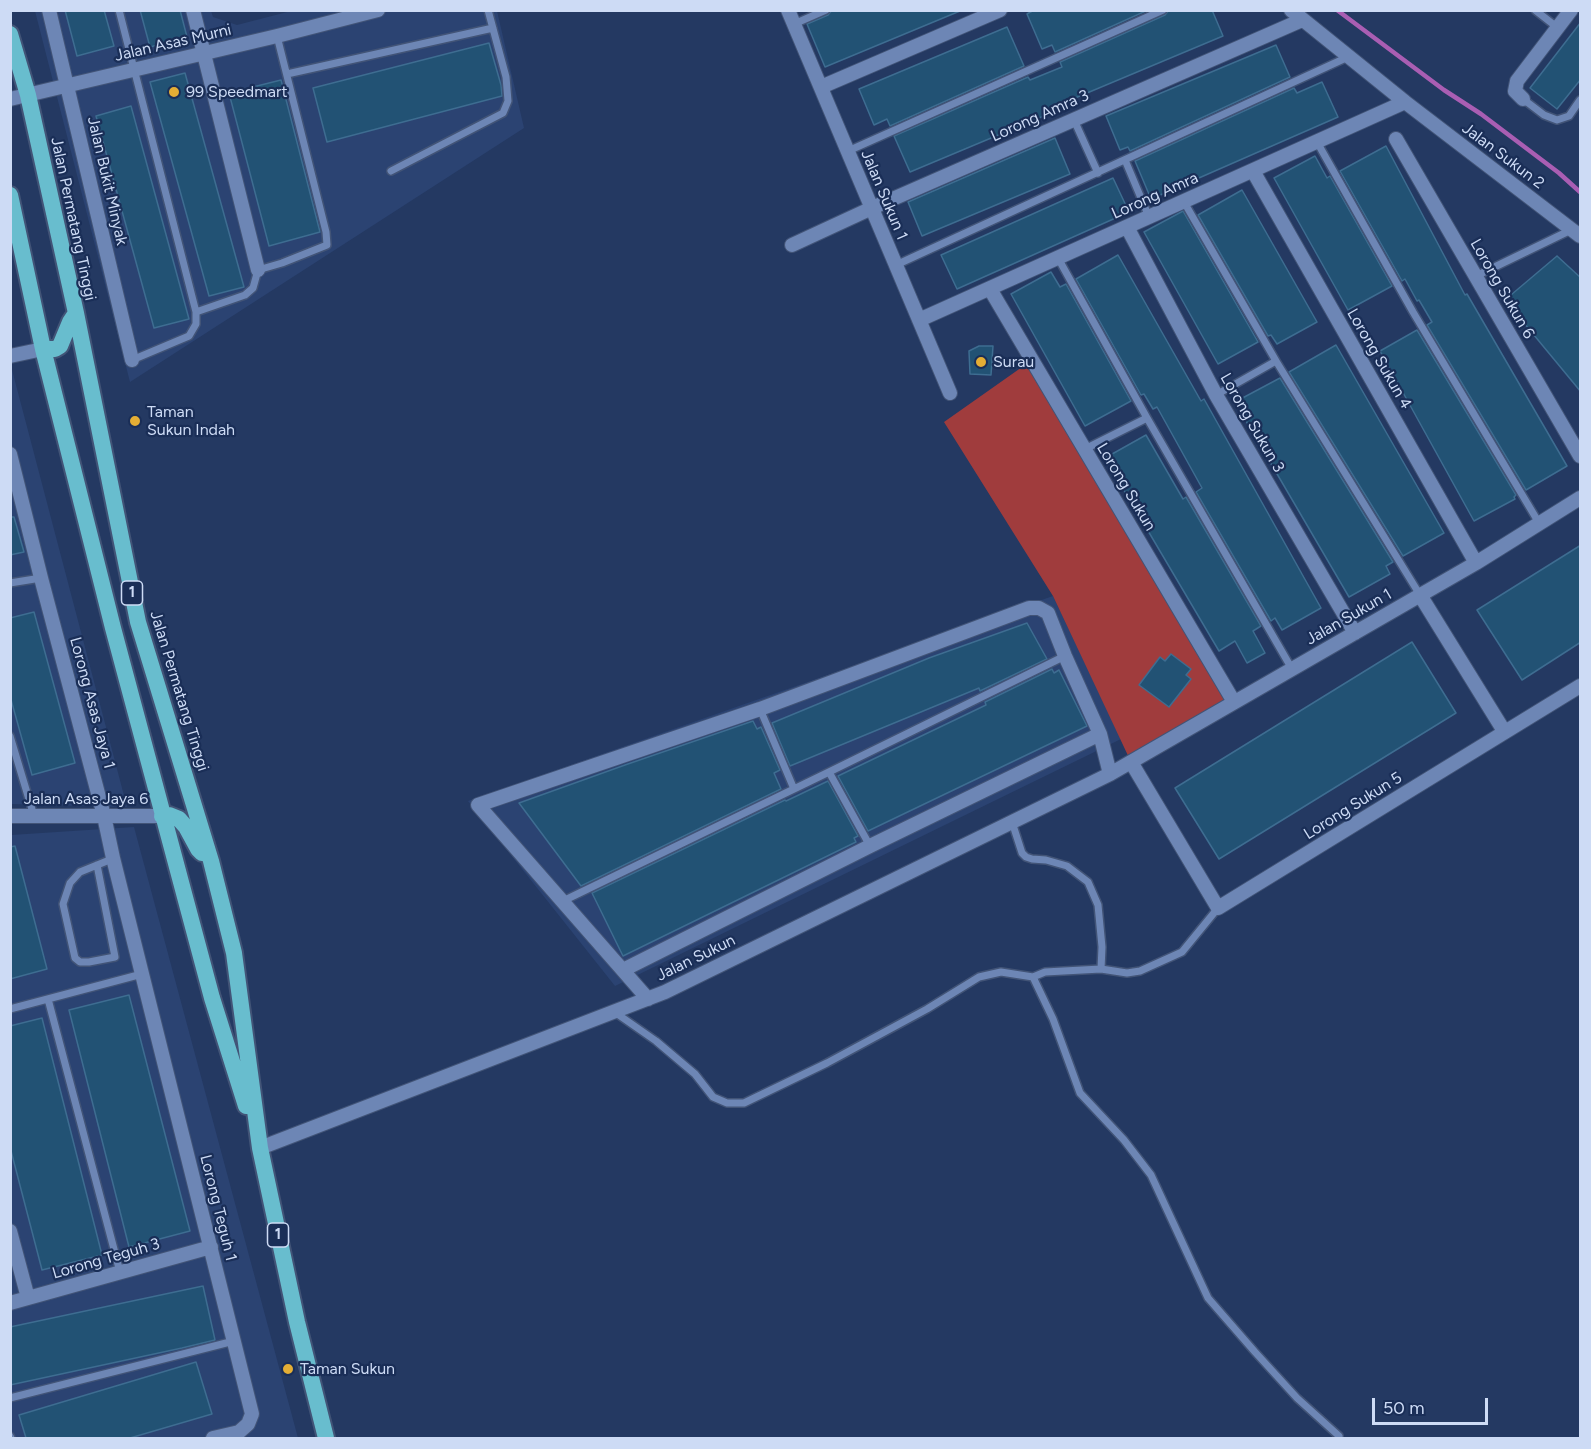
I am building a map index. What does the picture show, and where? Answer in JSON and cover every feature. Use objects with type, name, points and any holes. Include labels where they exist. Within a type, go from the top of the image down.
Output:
[{"type":"highway","name":"Jalan Permatang Tinggi","points":[[10,34],[28,95],[76,313],[138,622],[211,861],[234,953],[260,1149],[297,1322],[326,1438]]},
{"type":"highway","name":"Jalan Permatang Tinggi","points":[[10,195],[43,350],[162,816],[212,998],[260,1149]]},
{"type":"highway","points":[[43,350],[60,346],[76,313]]},
{"type":"highway","points":[[162,816],[169,815],[179,819],[198,849],[211,861]]},
{"type":"street","name":"Jalan Bukit Minyak","points":[[49,10],[132,360]]},
{"type":"street","points":[[194,10],[258,270]]},
{"type":"street","name":"Jalan Asas Murni","points":[[10,99],[378,10]]},
{"type":"street","points":[[821,87],[984,14],[1000,10]]},
{"type":"street","points":[[1291,10],[1405,102]]},
{"type":"street","points":[[1523,99],[1515,91],[1517,81],[1572,10]]},
{"type":"street","name":"Jalan Sukun 1","points":[[791,17],[950,393]]},
{"type":"street","name":"Lorong Amra 3","points":[[792,246],[872,208],[1302,20]]},
{"type":"street","name":"Lorong Amra","points":[[919,320],[1405,102]]},
{"type":"street","name":"Jalan Sukun 2","points":[[1405,102],[1576,233]]},
{"type":"street","name":"Lorong Sukun 6","points":[[1396,139],[1581,456]]},
{"type":"street","name":"Lorong Sukun 4","points":[[1253,171],[1476,563]]},
{"type":"street","name":"Lorong Sukun 3","points":[[1127,227],[1216,395],[1355,633]]},
{"type":"street","name":"Lorong Sukun","points":[[990,289],[1234,702]]},
{"type":"street","points":[[10,356],[43,350]]},
{"type":"street","name":"Lorong Asas Jaya 1","points":[[10,454],[105,816],[113,858],[141,968]]},
{"type":"street","name":"Jalan Sukun 1","points":[[1131,762],[1476,563],[1581,498]]},
{"type":"street","points":[[1420,595],[1504,731]]},
{"type":"street","points":[[648,999],[478,805],[760,709],[1029,608],[1039,608],[1048,613],[1100,734],[1110,774]]},
{"type":"street","name":"Lorong Sukun 5","points":[[1218,908],[1581,686]]},
{"type":"street","points":[[623,970],[1100,734]]},
{"type":"street","points":[[1131,762],[1218,908]]},
{"type":"street","name":"Jalan Sukun","points":[[260,1149],[613,1011],[665,993],[1131,762]]},
{"type":"street","name":"Jalan Asas Jaya 6","points":[[10,816],[162,816]]},
{"type":"street","name":"Lorong Teguh 1","points":[[141,968],[252,1413],[248,1424],[239,1431],[213,1438]]},
{"type":"street","points":[[10,1231],[28,1298]]},
{"type":"street","name":"Lorong Teguh 3","points":[[10,1303],[211,1247]]},
{"type":"lane","points":[[119,10],[196,312],[196,324],[189,336],[132,360]]},
{"type":"lane","points":[[392,171],[503,113],[508,101],[506,77],[488,10]]},
{"type":"lane","points":[[791,17],[826,10]]},
{"type":"lane","points":[[848,151],[1163,10]]},
{"type":"lane","points":[[1535,10],[1558,28]]},
{"type":"lane","points":[[286,74],[492,28]]},
{"type":"lane","points":[[196,312],[245,295],[254,288],[258,270],[327,245],[327,232],[277,36]]},
{"type":"lane","points":[[896,265],[1348,57]]},
{"type":"lane","points":[[1523,99],[1544,115],[1557,120],[1569,116],[1581,100]]},
{"type":"lane","points":[[1074,120],[1098,173]]},
{"type":"lane","points":[[1317,142],[1413,312],[1539,523]]},
{"type":"lane","points":[[1125,160],[1149,217]]},
{"type":"lane","points":[[1184,202],[1276,361],[1420,595]]},
{"type":"lane","points":[[1476,276],[1576,233]]},
{"type":"lane","points":[[1058,258],[1147,418],[1292,669]]},
{"type":"lane","points":[[1216,395],[1276,361]]},
{"type":"lane","points":[[1084,449],[1147,418]]},
{"type":"lane","points":[[10,584],[41,578]]},
{"type":"lane","points":[[563,901],[1065,656]]},
{"type":"lane","points":[[760,709],[794,789]]},
{"type":"lane","points":[[10,736],[34,816]]},
{"type":"lane","points":[[829,772],[870,846]]},
{"type":"lane","points":[[1012,822],[1022,853],[1026,857],[1067,866],[1088,882],[1098,905],[1102,947],[1101,969]]},
{"type":"lane","points":[[97,865],[115,957],[81,962],[75,958],[63,904],[70,883],[80,872],[113,858]]},
{"type":"lane","points":[[613,1011],[656,1041],[695,1074],[712,1097],[727,1103],[744,1103],[826,1063],[927,1009],[979,977],[1001,972],[1033,977],[1045,972],[1101,969],[1127,973],[1140,970],[1182,952],[1218,908]]},
{"type":"lane","points":[[10,1009],[48,999],[141,968]]},
{"type":"lane","points":[[1033,977],[1053,1018],[1080,1093],[1124,1140],[1151,1175],[1208,1298],[1297,1398],[1339,1436]]},
{"type":"lane","points":[[48,999],[120,1272]]},
{"type":"lane","points":[[10,1398],[234,1341]]},
{"type":"shaded area","points":[[295,10],[497,11],[524,128],[130,382],[35,11],[211,11],[213,17],[237,25]]},
{"type":"shaded area","points":[[1032,360],[1234,702],[1131,762],[1053,596],[944,422]]},
{"type":"shaded area","points":[[11,366],[127,807],[11,804]]},
{"type":"shaded area","points":[[1053,596],[1121,739],[615,986],[468,801]]},
{"type":"shaded area","points":[[134,827],[298,1438],[11,1438],[11,835]]},
{"type":"building","points":[[65,10],[104,10],[114,46],[77,56]]},
{"type":"building","points":[[140,10],[180,10],[187,37],[150,47]]},
{"type":"building","points":[[832,10],[960,11],[825,67],[807,24],[828,15]]},
{"type":"building","points":[[1034,10],[1148,10],[1055,52],[1052,45],[1042,49],[1027,14]]},
{"type":"building","points":[[1169,10],[1212,10],[1223,36],[1056,106],[1058,110],[910,172],[894,136],[1028,77],[1030,80],[1062,67],[1060,62],[1165,15]]},
{"type":"building","points":[[1581,22],[1581,79],[1557,109],[1530,88]]},
{"type":"building","points":[[1007,27],[1024,66],[890,126],[887,119],[874,125],[859,89]]},
{"type":"building","points":[[489,43],[502,96],[327,142],[313,88]]},
{"type":"building","points":[[1276,45],[1290,77],[1130,151],[1128,147],[1120,150],[1106,116]]},
{"type":"building","points":[[185,73],[244,287],[209,296],[150,82]]},
{"type":"building","points":[[281,80],[320,232],[269,246],[229,93]]},
{"type":"building","points":[[1322,82],[1338,117],[1151,199],[1135,161],[1294,88],[1297,93]]},
{"type":"building","points":[[131,106],[189,319],[154,328],[96,116]]},
{"type":"building","points":[[1055,138],[1070,174],[922,236],[908,202]]},
{"type":"building","points":[[1386,146],[1465,295],[1467,294],[1567,466],[1526,490],[1427,325],[1432,322],[1405,279],[1402,281],[1340,171]]},
{"type":"building","points":[[1315,156],[1327,178],[1330,176],[1392,286],[1348,310],[1274,178]]},
{"type":"building","points":[[1113,178],[1129,212],[957,289],[941,255]]},
{"type":"building","points":[[1242,190],[1317,322],[1277,344],[1271,335],[1268,336],[1198,215]]},
{"type":"building","points":[[1183,211],[1258,342],[1218,364],[1144,232]]},
{"type":"building","points":[[1118,255],[1201,401],[1204,399],[1321,608],[1282,630],[1275,618],[1271,621],[1196,492],[1202,488],[1157,407],[1153,409],[1144,394],[1141,395],[1076,279]]},
{"type":"building","points":[[1557,256],[1581,278],[1581,392],[1505,300]]},
{"type":"building","points":[[1051,272],[1060,287],[1066,284],[1131,401],[1085,426],[1011,294]]},
{"type":"building","points":[[1417,330],[1516,495],[1515,499],[1474,521],[1380,351]]},
{"type":"building","points":[[1336,345],[1444,533],[1403,556],[1289,372]]},
{"type":"building","name":"Surau","points":[[979,346],[993,346],[991,375],[970,374],[969,351]]},
{"type":"building","points":[[1280,378],[1393,562],[1386,566],[1390,574],[1349,597],[1235,402]]},
{"type":"building","points":[[1146,435],[1183,499],[1186,497],[1261,626],[1253,631],[1265,653],[1247,663],[1235,641],[1219,651],[1105,458]]},
{"type":"building","points":[[10,517],[14,517],[24,552],[10,555]]},
{"type":"building","points":[[1581,545],[1581,642],[1522,680],[1477,610]]},
{"type":"building","points":[[34,612],[75,763],[32,775],[10,696],[10,618]]},
{"type":"building","points":[[1027,623],[1047,659],[980,691],[979,688],[790,766],[772,723],[929,658]]},
{"type":"building","points":[[1412,642],[1456,713],[1219,859],[1175,788]]},
{"type":"building","points":[[1171,654],[1191,669],[1186,675],[1191,679],[1169,707],[1139,685],[1160,657],[1165,661]]},
{"type":"building","points":[[1052,669],[1054,673],[1059,670],[1087,726],[868,831],[838,776],[986,705],[985,702]]},
{"type":"building","points":[[753,721],[757,729],[761,727],[780,770],[774,773],[781,789],[581,886],[519,803],[625,765]]},
{"type":"building","points":[[828,781],[858,836],[854,838],[856,842],[623,956],[592,893]]},
{"type":"building","points":[[15,846],[47,969],[10,979],[10,847]]},
{"type":"building","points":[[129,995],[190,1231],[129,1247],[69,1010]]},
{"type":"building","points":[[42,1018],[102,1255],[42,1270],[10,1147],[10,1026]]},
{"type":"building","points":[[203,1286],[215,1340],[10,1385],[10,1327]]},
{"type":"building","points":[[196,1362],[212,1414],[130,1438],[26,1438],[19,1415]]},
{"type":"waterway","points":[[1337,10],[1444,90],[1481,114],[1559,173],[1580,192]]},
{"type":"place","name":"99 Speedmart","points":[[174,92]]},
{"type":"place","name":"Surau","points":[[981,362]]},
{"type":"place","name":"Taman Sukun Indah","points":[[135,421]]},
{"type":"place","name":"Taman Sukun","points":[[288,1369]]}]
